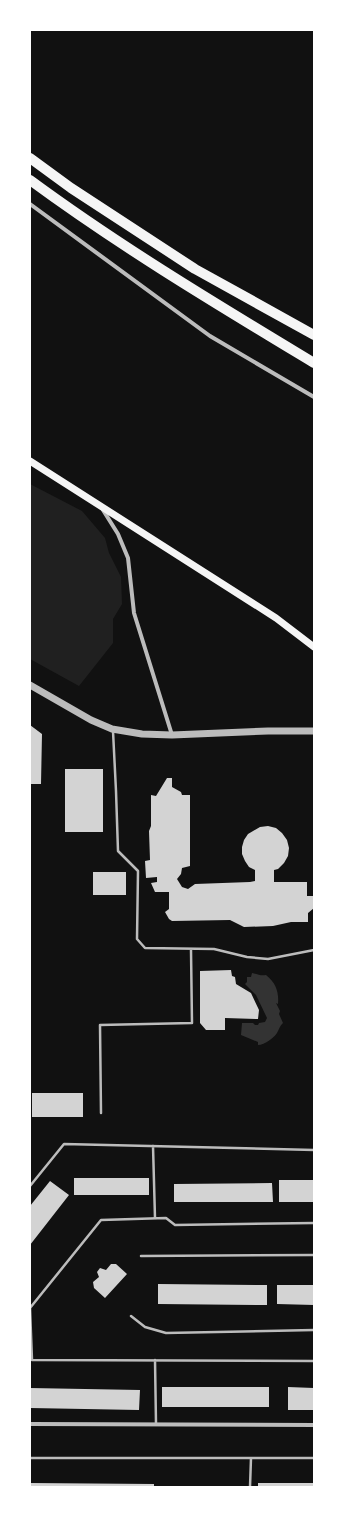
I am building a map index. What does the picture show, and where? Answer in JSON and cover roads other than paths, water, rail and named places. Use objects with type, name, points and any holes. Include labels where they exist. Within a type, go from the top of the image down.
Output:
[{"type":"highway","points":[[30,158],[71,188],[195,269],[314,334]]},
{"type":"highway","points":[[30,180],[65,205],[189,287],[314,363]]},
{"type":"main road","points":[[30,461],[276,618],[314,647]]},
{"type":"street","points":[[30,204],[210,336],[314,397]]},
{"type":"street","points":[[102,508],[118,534],[128,558],[134,613],[172,735]]},
{"type":"street","points":[[30,685],[91,720],[112,730],[142,734],[172,735],[268,731],[314,731]]},
{"type":"street","points":[[30,1424],[314,1425]]},
{"type":"lane","points":[[112,730],[118,851],[138,871],[137,939],[145,948],[191,950],[214,949],[247,957],[268,959],[314,950]]},
{"type":"lane","points":[[101,1113],[100,1025],[192,1023],[191,950]]},
{"type":"lane","points":[[30,1186],[64,1144],[314,1150]]},
{"type":"lane","points":[[153,1146],[155,1218]]},
{"type":"lane","points":[[314,1223],[175,1224],[166,1218],[101,1220],[30,1308],[32,1360],[314,1361]]},
{"type":"lane","points":[[141,1256],[314,1255]]},
{"type":"lane","points":[[131,1316],[145,1327],[166,1333],[314,1330]]},
{"type":"lane","points":[[155,1360],[156,1424]]},
{"type":"lane","points":[[30,1458],[314,1458]]},
{"type":"lane","points":[[250,1487],[251,1458]]}]
